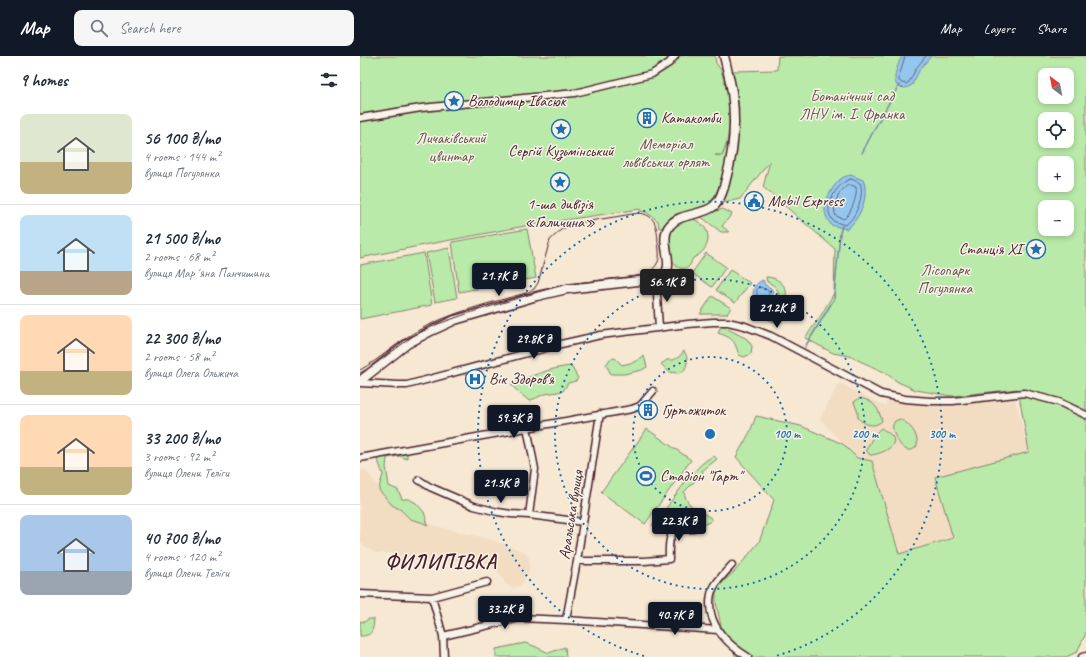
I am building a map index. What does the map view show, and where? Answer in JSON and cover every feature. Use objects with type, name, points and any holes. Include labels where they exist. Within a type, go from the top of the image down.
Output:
[{"type":"street","points":[[360,118],[421,108],[575,92],[652,74],[669,64],[675,56]]},
{"type":"street","points":[[360,382],[407,344],[431,330],[455,320],[537,296],[567,289],[656,279],[667,272],[666,236],[668,228],[679,218],[704,212],[716,205],[723,190],[731,164],[734,125],[732,91],[724,56]]},
{"type":"street","points":[[656,279],[659,328]]},
{"type":"street","points":[[360,382],[407,385],[561,344],[601,335],[713,322],[728,322],[745,326],[771,336],[881,394],[905,399],[942,402],[1024,393],[1059,402],[1086,414]]},
{"type":"street","points":[[360,458],[632,408],[640,406],[653,391]]},
{"type":"street","name":"Аральська вулиця","points":[[566,620],[577,561],[600,414]]},
{"type":"street","points":[[527,427],[535,469],[529,515]]},
{"type":"street","points":[[419,480],[430,487],[474,506],[511,514],[583,522]]},
{"type":"street","points":[[577,561],[644,561],[669,559],[670,540],[672,534],[677,530],[693,529]]},
{"type":"street","points":[[732,565],[719,579],[712,590],[710,597],[710,608],[718,630],[737,650],[748,657]]},
{"type":"street","points":[[360,594],[432,598],[487,582]]},
{"type":"street","points":[[432,598],[443,636],[444,657]]},
{"type":"street","points":[[443,636],[519,618],[718,630]]},
{"type":"street","points":[[1082,657],[1086,656]]},
{"type":"shaded area","points":[[839,383],[883,405],[886,405],[886,402],[902,400],[948,404],[1014,396],[1029,453],[936,477],[953,538],[898,554],[872,461],[857,458],[820,419]]},
{"type":"shaded area","points":[[365,470],[386,497],[410,514],[435,526],[485,538],[523,551],[529,558],[529,571],[522,584],[513,589],[506,584],[499,572],[481,561],[466,562],[452,560],[429,564],[410,558],[402,562],[391,553],[376,553],[364,546],[360,540],[360,471]]},
{"type":"green space","name":"Личаківський цвинтар","points":[[360,56],[715,56],[716,63],[721,70],[729,97],[729,127],[727,143],[722,155],[715,155],[722,156],[728,142],[729,135],[730,135],[724,173],[714,197],[709,204],[675,216],[662,228],[659,228],[658,221],[646,212],[640,211],[640,209],[530,225],[360,258]]},
{"type":"green space","name":"Лісопарк Погулянка","points":[[778,56],[1086,56],[1086,633],[1077,652],[1066,657],[736,657],[721,626],[716,602],[716,589],[736,570],[759,542],[774,500],[736,457],[750,432],[756,416],[801,426],[843,444],[857,458],[872,461],[899,554],[953,538],[935,477],[1029,452],[1018,389],[952,396],[916,390],[898,382],[884,372],[849,356],[833,353],[805,338],[820,317],[834,293],[835,249],[763,187],[770,161],[740,199],[722,203],[733,167],[739,108],[733,71],[777,70]]},
{"type":"green space","points":[[723,209],[732,214],[722,226],[729,232],[721,232],[700,216]]},
{"type":"green space","points":[[690,218],[698,221],[703,226],[707,231],[708,237],[705,249],[693,258],[688,267],[683,269],[676,266],[673,262],[669,237],[672,228],[675,225]]},
{"type":"green space","points":[[527,229],[536,278],[459,292],[452,242]]},
{"type":"green space","points":[[449,248],[457,298],[435,302],[426,253]]},
{"type":"green space","points":[[424,253],[432,305],[360,319],[360,265]]},
{"type":"green space","points":[[706,253],[726,267],[712,287],[692,273]]},
{"type":"green space","points":[[730,270],[750,283],[735,303],[716,290]]},
{"type":"green space","points":[[766,277],[776,279],[781,282],[786,290],[785,300],[782,305],[772,313],[774,322],[762,317],[765,310],[770,310],[774,307],[779,299],[777,289],[767,282]]},
{"type":"green space","points":[[712,296],[731,308],[727,314],[700,314]]},
{"type":"green space","points":[[724,327],[747,339],[752,346],[751,354],[744,357],[739,355],[732,340],[727,336],[718,333],[720,328]]},
{"type":"green space","points":[[684,351],[687,357],[687,362],[683,372],[669,372],[661,364],[667,360],[673,360],[679,357]]},
{"type":"green space","points":[[644,356],[647,367],[642,370],[624,374],[611,374],[606,365],[610,359],[615,358],[622,365],[634,362]]},
{"type":"green space","points":[[571,366],[578,378],[576,381],[568,383],[563,391],[545,394],[529,401],[511,385],[540,373]]},
{"type":"green space","points":[[860,398],[875,405],[882,421],[870,425],[858,418],[858,413],[854,402]]},
{"type":"green space","points":[[900,419],[913,430],[917,438],[917,446],[912,450],[903,448],[894,433],[894,423]]},
{"type":"green space","points":[[881,428],[892,436],[894,440],[893,444],[883,452],[870,455],[866,450],[874,435]]},
{"type":"green space","name":"Стадіон \"Гарт\"","points":[[647,429],[691,460],[645,524],[601,492]]},
{"type":"green space","points":[[407,454],[407,459],[400,456],[387,458],[386,467],[389,486],[398,490],[402,499],[409,499],[416,503],[424,512],[428,525],[410,519],[401,510],[392,505],[379,490],[383,475],[378,458]]},
{"type":"green space","points":[[714,456],[717,459],[702,471],[703,473],[684,492],[685,497],[691,505],[712,520],[701,525],[693,523],[682,516],[676,517],[664,528],[652,525],[689,477],[706,461]]},
{"type":"green space","points":[[369,619],[374,619],[372,632],[368,635],[360,636],[360,621],[364,622]]},
{"type":"green space","points":[[525,643],[549,653],[565,647],[566,657],[496,657],[496,649]]},
{"type":"water","points":[[902,56],[931,56],[920,69],[912,85],[906,88],[898,87],[895,80],[896,72]]},
{"type":"water","points":[[851,175],[863,180],[865,193],[860,213],[852,225],[847,229],[831,225],[826,216],[825,206],[828,197],[839,180],[843,177]]},
{"type":"water","points":[[763,280],[765,285],[771,288],[773,292],[769,299],[771,305],[760,305],[754,298],[754,288],[757,283]]},
{"type":"waterway","points":[[862,153],[899,85]]},
{"type":"waterway","points":[[805,347],[834,299],[840,233],[842,226]]},
{"type":"tram line","points":[[360,370],[375,361],[411,334],[432,324],[458,313],[526,293],[534,289],[538,283],[550,240],[562,229],[577,223],[639,213],[645,214],[653,220],[657,233],[659,260],[654,268],[645,275],[567,284],[469,313],[438,324],[413,336],[374,365],[360,373]]},
{"type":"place","name":"Володимир Івасюк","points":[[454,101]]},
{"type":"place","name":"Катакомби","points":[[647,118]]},
{"type":"place","name":"Сергій Кузьмінський","points":[[561,129]]},
{"type":"place","name":"1-ша дивізія «Галичина»","points":[[560,182]]},
{"type":"place","name":"Mobil Express","points":[[754,201]]},
{"type":"place","name":"Cтанція XI","points":[[1036,249]]},
{"type":"place","name":"Вік Здоров'я","points":[[475,379]]},
{"type":"place","name":"Гуртожиток","points":[[648,410]]},
{"type":"place","name":"Стадіон \"Гарт\"","points":[[646,476]]},
{"type":"district","name":"ФИЛИПІВКА","points":[[441,561]]},
{"type":"park label","name":"Ботанічний сад ЛНУ ім. І. Франка","points":[[852,105]]},
{"type":"park label","name":"Меморіал львівських орлят","points":[[666,153]]}]
